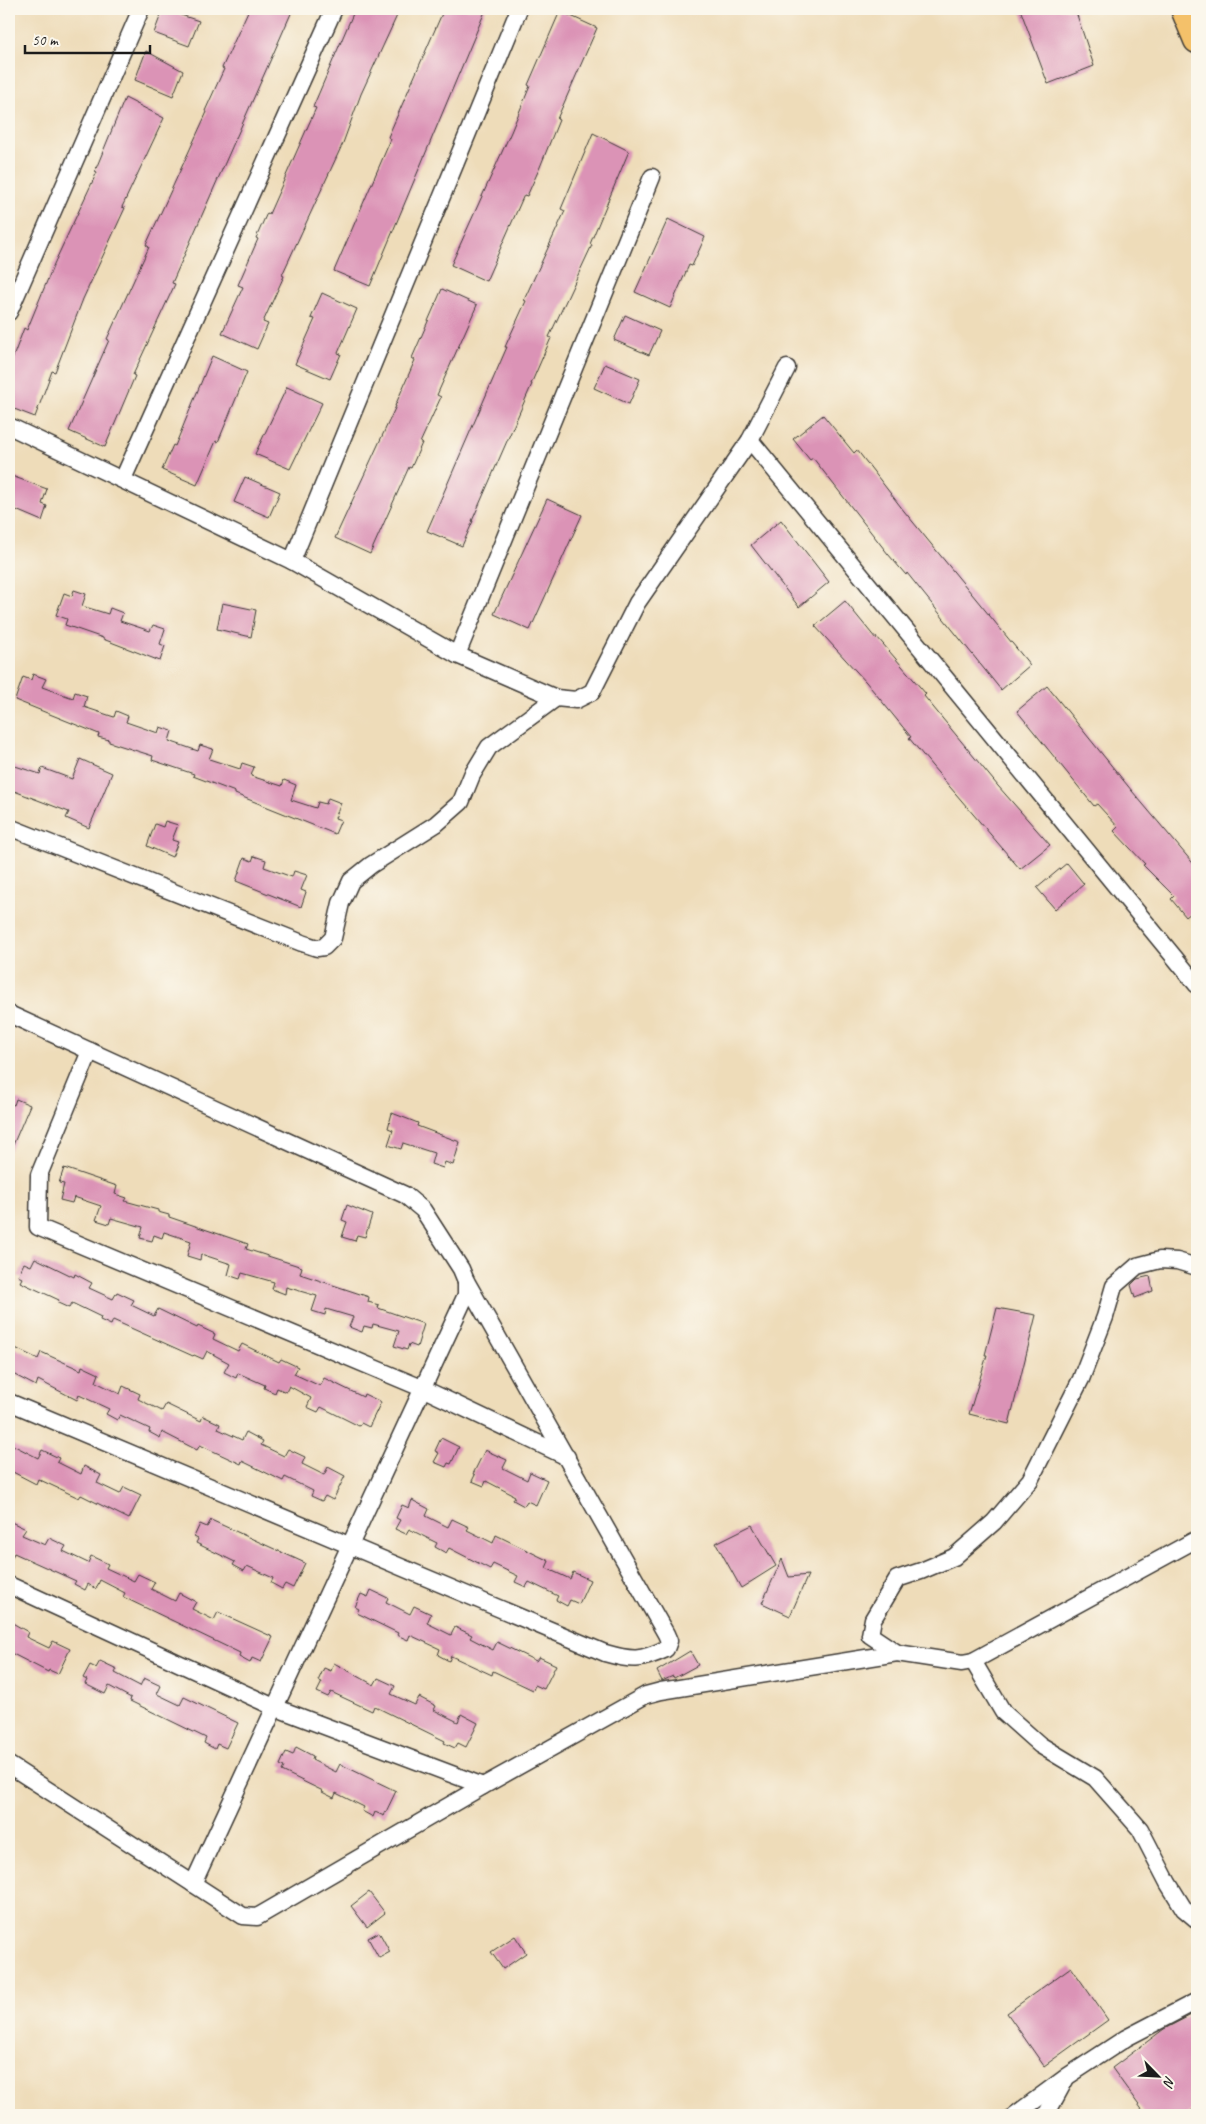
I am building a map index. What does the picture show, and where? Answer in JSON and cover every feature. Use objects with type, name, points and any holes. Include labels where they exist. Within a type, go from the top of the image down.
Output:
[{"type":"main road","points":[[1184,9],[1197,40]]},
{"type":"street","points":[[9,312],[141,9]]},
{"type":"street","points":[[123,479],[334,9]]},
{"type":"street","points":[[292,561],[520,9]]},
{"type":"street","points":[[457,654],[652,177]]},
{"type":"street","points":[[9,426],[292,561],[457,654],[556,698],[576,700],[592,692],[637,604],[750,440],[787,368]]},
{"type":"street","points":[[750,440],[1197,985]]},
{"type":"street","points":[[9,827],[302,943],[317,948],[324,947],[333,938],[341,903],[351,882],[370,865],[436,824],[462,802],[472,775],[488,747],[556,698]]},
{"type":"street","points":[[9,1014],[405,1195],[423,1210],[462,1268],[466,1281],[666,1634],[668,1641],[666,1649],[644,1659],[623,1658],[605,1653],[350,1548],[9,1402]]},
{"type":"street","points":[[90,1050],[39,1175],[38,1227],[424,1389],[567,1457]]},
{"type":"street","points":[[897,1653],[870,1635],[873,1619],[897,1579],[954,1558],[994,1522],[1030,1480],[1081,1379],[1105,1317],[1114,1286],[1137,1266],[1160,1260],[1177,1261],[1197,1267]]},
{"type":"street","points":[[193,1884],[424,1389],[466,1295],[466,1281]]},
{"type":"street","points":[[9,1765],[243,1916],[257,1918],[483,1786],[646,1695],[897,1653],[962,1662],[974,1661],[1197,1539]]},
{"type":"street","points":[[9,1584],[274,1707],[483,1786]]},
{"type":"street","points":[[974,1661],[1003,1712],[1040,1745],[1095,1778],[1140,1829],[1184,1909],[1197,1920]]},
{"type":"street","points":[[1015,2115],[1068,2076],[1126,2038],[1197,2001]]},
{"type":"street","points":[[1046,2115],[1068,2076]]},
{"type":"building","points":[[163,9],[199,21],[189,46],[154,33]]},
{"type":"building","points":[[249,9],[293,9],[172,283],[175,284],[133,375],[135,376],[105,447],[69,431],[109,340],[107,339],[149,247],[146,245],[207,112],[205,111],[224,69],[222,68]]},
{"type":"building","points":[[355,9],[400,9],[361,94],[343,143],[282,275],[284,276],[263,322],[268,324],[257,349],[222,333],[243,287],[238,285],[258,239],[256,238],[267,213],[269,214],[316,108],[313,107]]},
{"type":"building","points":[[444,9],[486,9],[370,286],[334,271],[391,139],[388,137]]},
{"type":"building","points":[[1020,9],[1075,9],[1094,66],[1048,84]]},
{"type":"building","points":[[560,11],[597,28],[557,119],[559,120],[540,167],[527,196],[524,195],[486,281],[451,265],[511,132],[530,86],[528,85]]},
{"type":"building","points":[[146,51],[183,71],[173,96],[135,80]]},
{"type":"building","points":[[125,98],[164,118],[122,207],[125,208],[83,299],[55,372],[52,371],[35,417],[9,407],[9,368],[24,328],[27,330],[54,264],[97,172],[95,171]]},
{"type":"building","points":[[593,133],[629,151],[590,244],[592,245],[549,337],[551,338],[532,384],[462,546],[427,531],[507,347],[505,347],[526,301],[524,300],[565,211],[561,209]]},
{"type":"building","points":[[668,219],[705,237],[692,266],[689,265],[670,308],[635,292]]},
{"type":"building","points":[[442,289],[477,305],[437,395],[441,397],[420,443],[422,443],[411,468],[409,467],[370,554],[335,538],[396,406],[415,360],[412,358]]},
{"type":"building","points":[[322,293],[357,309],[338,353],[341,354],[330,379],[295,364],[315,319],[311,318]]},
{"type":"building","points":[[625,315],[660,331],[649,355],[614,340]]},
{"type":"building","points":[[212,356],[247,372],[218,442],[216,441],[197,485],[162,470],[173,445],[175,446]]},
{"type":"building","points":[[605,364],[640,379],[629,404],[594,388]]},
{"type":"building","points":[[287,387],[322,403],[290,469],[255,454]]},
{"type":"building","points":[[823,415],[854,453],[857,450],[904,511],[1030,665],[1001,690],[907,573],[906,575],[888,554],[813,458],[810,460],[793,439]]},
{"type":"building","points":[[9,475],[47,489],[42,504],[47,506],[42,521],[9,507]]},
{"type":"building","points":[[245,477],[280,492],[269,517],[234,502]]},
{"type":"building","points":[[547,499],[582,515],[530,630],[494,614]]},
{"type":"building","points":[[781,520],[829,582],[799,607],[751,545]]},
{"type":"building","points":[[74,590],[86,594],[82,606],[108,614],[110,608],[123,613],[120,621],[150,631],[153,625],[165,629],[160,644],[165,646],[160,661],[65,625],[67,619],[56,615],[64,593],[72,596]]},
{"type":"building","points":[[845,601],[876,639],[877,637],[926,694],[924,696],[998,786],[1050,845],[1020,869],[932,766],[866,682],[815,626]]},
{"type":"building","points":[[222,603],[256,610],[251,637],[217,629]]},
{"type":"building","points":[[33,674],[46,679],[42,687],[73,698],[75,692],[87,696],[84,707],[114,717],[116,711],[128,716],[126,722],[158,733],[160,727],[172,731],[169,741],[198,751],[200,745],[213,749],[209,759],[240,769],[242,763],[254,767],[251,776],[282,786],[284,780],[296,785],[291,800],[316,808],[318,802],[326,804],[328,798],[341,803],[335,818],[341,820],[335,834],[235,794],[235,792],[193,776],[194,774],[152,760],[153,756],[109,742],[109,740],[98,737],[99,734],[15,700],[23,677],[31,680]]},
{"type":"building","points":[[1047,686],[1197,868],[1197,908],[1186,917],[1171,899],[1174,896],[1143,865],[1145,864],[1114,831],[1118,827],[1097,804],[1094,806],[1017,711]]},
{"type":"building","points":[[80,759],[112,773],[89,828],[66,818],[69,812],[9,789],[9,764],[40,774],[42,768],[72,779]]},
{"type":"building","points":[[165,821],[178,825],[172,840],[178,842],[172,857],[147,846],[155,824],[163,827]]},
{"type":"building","points":[[254,856],[266,860],[264,867],[292,877],[294,871],[307,875],[301,890],[306,892],[301,907],[236,881],[244,858],[252,861]]},
{"type":"building","points":[[1067,863],[1084,884],[1055,909],[1037,888]]},
{"type":"building","points":[[16,1099],[30,1105],[10,1152],[9,1103],[14,1105]]},
{"type":"building","points":[[392,1113],[418,1123],[417,1126],[460,1142],[453,1165],[445,1162],[443,1168],[431,1164],[434,1153],[403,1143],[401,1149],[388,1145],[393,1130],[388,1128]]},
{"type":"building","points":[[64,1168],[117,1186],[115,1194],[127,1198],[125,1201],[158,1210],[158,1212],[169,1215],[169,1217],[248,1244],[246,1249],[302,1267],[300,1274],[369,1297],[368,1302],[379,1305],[378,1308],[424,1324],[417,1347],[409,1344],[407,1350],[394,1346],[399,1331],[373,1324],[372,1328],[364,1326],[362,1332],[349,1327],[353,1317],[326,1309],[325,1315],[312,1311],[317,1296],[286,1287],[285,1294],[272,1289],[274,1282],[242,1273],[240,1279],[228,1275],[231,1264],[201,1254],[200,1260],[187,1256],[191,1241],[164,1232],[162,1238],[154,1235],[152,1241],[140,1238],[143,1227],[111,1218],[109,1224],[96,1220],[101,1206],[74,1197],[72,1203],[60,1200],[64,1184],[59,1183]]},
{"type":"building","points":[[347,1205],[372,1215],[365,1237],[357,1235],[355,1241],[342,1237],[347,1222],[342,1220]]},
{"type":"building","points":[[35,1258],[74,1277],[75,1274],[92,1283],[89,1288],[113,1299],[117,1292],[134,1300],[131,1305],[154,1316],[158,1309],[197,1328],[198,1326],[215,1334],[213,1339],[238,1351],[242,1344],[279,1362],[281,1359],[298,1367],[294,1374],[320,1386],[324,1378],[363,1397],[364,1394],[381,1402],[369,1427],[361,1423],[359,1426],[321,1407],[318,1412],[307,1407],[311,1398],[289,1386],[286,1392],[277,1388],[275,1393],[264,1388],[265,1385],[238,1373],[236,1378],[224,1372],[229,1363],[207,1351],[203,1359],[193,1356],[113,1320],[111,1325],[100,1320],[101,1317],[72,1303],[69,1308],[58,1303],[59,1300],[20,1282],[22,1278],[18,1276],[24,1263],[31,1266]]},
{"type":"building","points":[[1150,1276],[1153,1291],[1135,1298],[1131,1285],[1137,1279]]},
{"type":"building","points":[[997,1308],[1036,1315],[1009,1424],[969,1414],[987,1355],[985,1355]]},
{"type":"building","points":[[9,1345],[38,1359],[41,1352],[81,1370],[82,1366],[99,1374],[96,1382],[120,1394],[123,1386],[140,1394],[138,1399],[162,1411],[166,1404],[201,1421],[203,1416],[220,1424],[218,1429],[242,1440],[246,1432],[263,1441],[261,1445],[284,1456],[288,1449],[305,1457],[302,1464],[324,1475],[328,1467],[345,1476],[333,1500],[325,1496],[322,1501],[311,1496],[313,1491],[285,1477],[283,1481],[242,1461],[241,1464],[200,1445],[197,1450],[162,1432],[160,1438],[149,1432],[150,1429],[120,1415],[117,1420],[106,1414],[109,1409],[79,1395],[77,1400],[38,1380],[36,1386],[9,1372]]},
{"type":"building","points":[[441,1438],[459,1447],[451,1464],[448,1463],[446,1467],[434,1462],[439,1453],[435,1451]]},
{"type":"building","points":[[9,1443],[38,1458],[42,1450],[59,1458],[57,1462],[81,1474],[84,1466],[101,1475],[97,1483],[120,1494],[124,1487],[141,1495],[129,1519],[81,1495],[79,1498],[38,1479],[36,1484],[9,1470]]},
{"type":"building","points":[[485,1450],[507,1460],[503,1468],[527,1480],[530,1472],[547,1480],[536,1505],[527,1501],[524,1506],[513,1500],[515,1496],[486,1481],[484,1486],[472,1481],[475,1475],[473,1474]]},
{"type":"building","points":[[412,1500],[429,1509],[426,1516],[448,1527],[452,1519],[469,1527],[467,1530],[493,1543],[496,1535],[549,1561],[546,1568],[570,1579],[573,1572],[590,1580],[579,1604],[570,1600],[567,1606],[556,1600],[558,1596],[529,1582],[526,1587],[515,1582],[518,1576],[493,1564],[490,1569],[449,1548],[446,1553],[435,1547],[437,1543],[409,1529],[406,1534],[395,1529],[400,1520],[396,1518],[402,1505],[409,1508]]},
{"type":"building","points":[[211,1520],[305,1563],[293,1588],[285,1584],[282,1589],[271,1583],[273,1578],[247,1566],[244,1571],[233,1565],[235,1562],[196,1543],[198,1539],[194,1537],[200,1524],[207,1527]]},
{"type":"building","points":[[9,1521],[26,1529],[22,1535],[45,1545],[49,1538],[66,1546],[63,1551],[88,1563],[91,1556],[108,1564],[106,1568],[134,1581],[138,1574],[155,1582],[151,1589],[175,1601],[179,1593],[196,1602],[192,1609],[214,1620],[218,1612],[273,1637],[261,1662],[252,1658],[250,1663],[239,1657],[240,1653],[123,1597],[125,1593],[100,1580],[96,1589],[88,1584],[85,1590],[74,1584],[76,1581],[14,1553],[9,1564]]},
{"type":"building","points":[[752,1525],[776,1566],[741,1588],[716,1543]]},
{"type":"building","points":[[782,1559],[789,1577],[808,1575],[790,1616],[762,1603]]},
{"type":"building","points":[[371,1590],[388,1598],[386,1602],[410,1614],[414,1606],[431,1614],[427,1623],[451,1635],[455,1627],[472,1635],[470,1638],[493,1650],[497,1642],[536,1661],[539,1657],[556,1665],[544,1689],[535,1685],[533,1690],[493,1671],[492,1675],[451,1656],[449,1661],[438,1655],[440,1649],[410,1635],[408,1640],[397,1635],[398,1633],[357,1613],[359,1609],[355,1607],[361,1594],[368,1597]]},
{"type":"building","points":[[9,1621],[28,1632],[26,1637],[49,1648],[53,1641],[70,1649],[58,1674],[49,1670],[48,1672],[9,1652]]},
{"type":"building","points":[[690,1651],[698,1665],[674,1678],[673,1676],[662,1681],[657,1671]]},
{"type":"building","points":[[100,1661],[117,1669],[115,1673],[140,1686],[144,1678],[161,1686],[157,1694],[180,1705],[184,1697],[238,1723],[226,1748],[217,1744],[215,1749],[204,1743],[206,1738],[130,1701],[131,1698],[109,1686],[105,1694],[85,1684],[87,1680],[83,1678],[90,1665],[96,1668]]},
{"type":"building","points":[[334,1663],[374,1685],[378,1678],[395,1686],[391,1694],[415,1705],[419,1697],[436,1706],[434,1710],[458,1722],[461,1714],[478,1723],[466,1747],[458,1743],[455,1748],[444,1743],[445,1741],[374,1706],[372,1711],[331,1692],[328,1697],[317,1692],[322,1682],[318,1681],[324,1668],[331,1671]]},
{"type":"building","points":[[296,1747],[313,1756],[312,1760],[336,1772],[340,1764],[396,1791],[384,1816],[375,1812],[373,1817],[362,1811],[364,1807],[336,1793],[334,1798],[282,1771],[284,1767],[280,1765],[286,1752],[293,1755]]},
{"type":"building","points":[[369,1892],[385,1913],[367,1927],[351,1906]]},
{"type":"building","points":[[379,1932],[390,1952],[379,1958],[368,1938]]},
{"type":"building","points":[[515,1936],[526,1953],[503,1969],[491,1952]]},
{"type":"building","points":[[1071,1967],[1108,2020],[1044,2066],[1007,2013]]},
{"type":"building","points":[[1197,2012],[1197,2107],[1186,2115],[1146,2115],[1112,2068],[1164,2029]]}]
